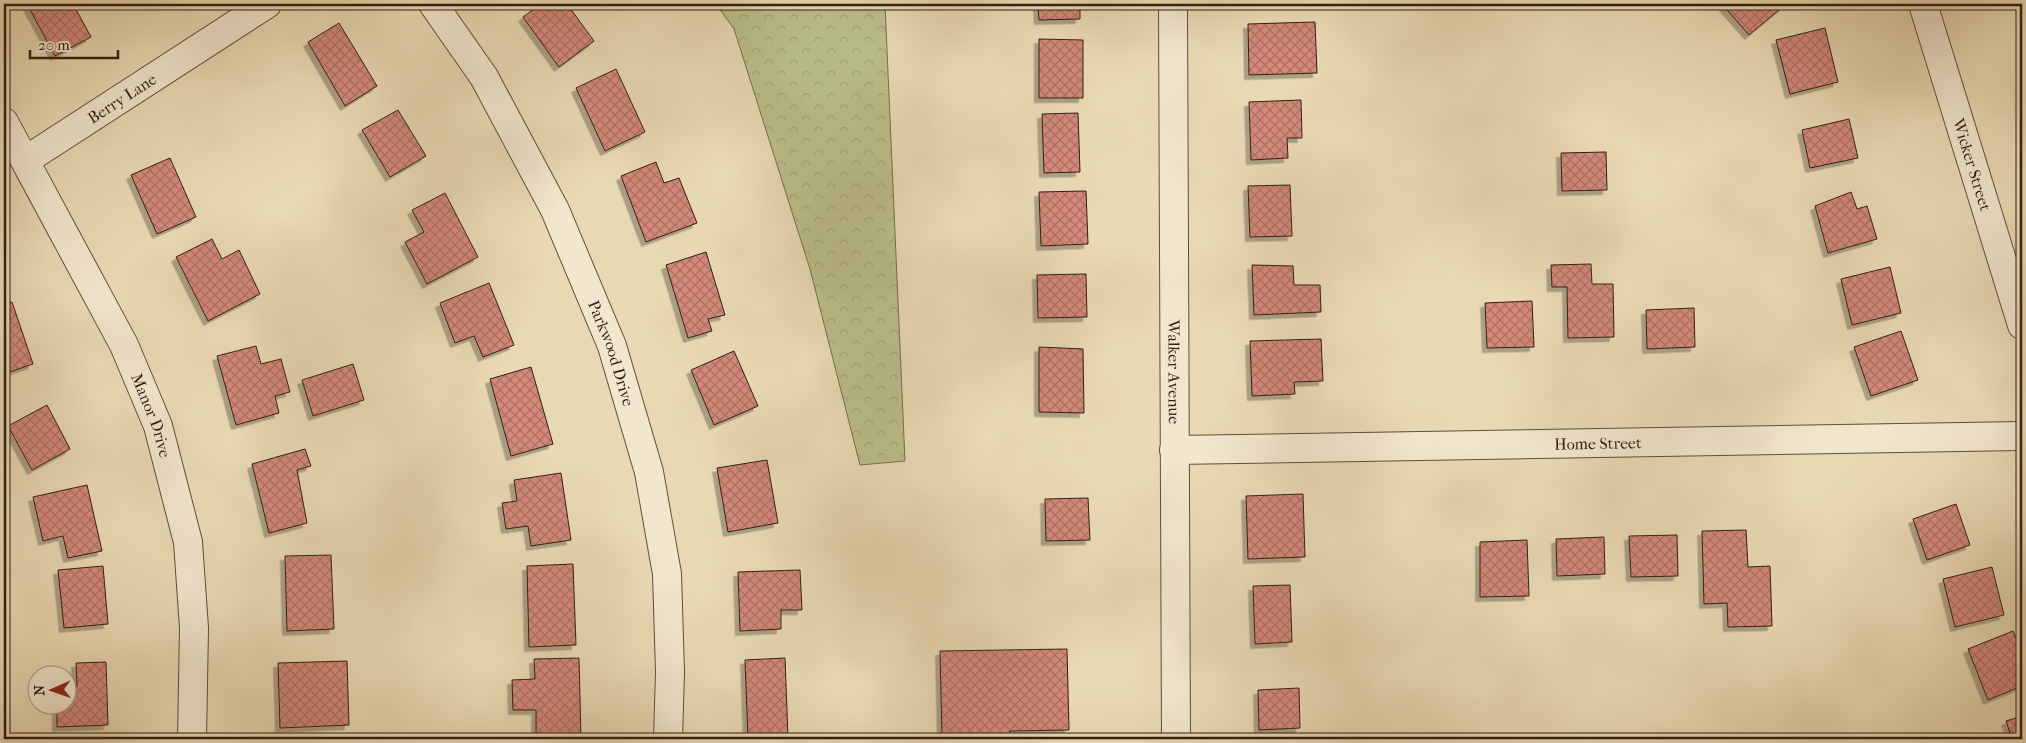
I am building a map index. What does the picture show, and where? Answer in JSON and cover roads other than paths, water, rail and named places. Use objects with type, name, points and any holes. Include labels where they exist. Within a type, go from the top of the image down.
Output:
[{"type":"street","name":"Berry Lane","points":[[26,160],[267,4]]},
{"type":"street","name":"Parkwood Drive","points":[[433,4],[484,77],[551,202],[612,346],[649,472],[667,574],[670,672],[668,739]]},
{"type":"street","name":"Walker Avenue","points":[[1173,4],[1176,739]]},
{"type":"street","name":"Wicker Street","points":[[1923,4],[2022,325]]},
{"type":"street","name":"Manor Drive","points":[[4,122],[124,345],[158,426],[188,542],[194,628],[192,739]]},
{"type":"street","name":"Home Street","points":[[1174,450],[2022,436]]}]
